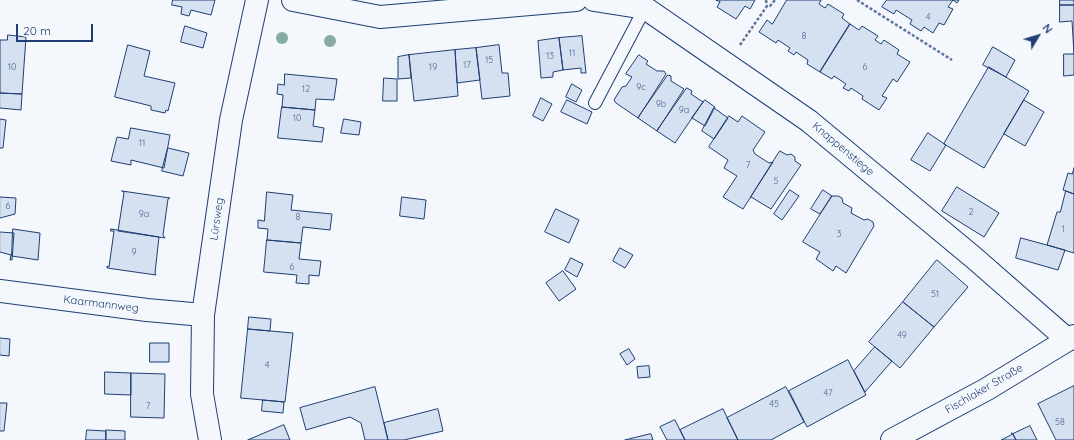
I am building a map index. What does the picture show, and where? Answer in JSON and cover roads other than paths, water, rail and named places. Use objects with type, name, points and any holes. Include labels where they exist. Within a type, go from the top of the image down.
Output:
[{"type":"street","name":"Lürsweg","points":[[210,440],[202,394],[203,315],[231,120],[257,0]]},
{"type":"street","points":[[293,0],[380,17],[576,0]]},
{"type":"street","name":"Knappenstiege","points":[[594,0],[646,4],[727,64],[810,121],[1071,338]]},
{"type":"street","name":"Kaarmannweg","points":[[0,291],[147,310],[203,315]]},
{"type":"street","name":"Fischlaker Straße","points":[[892,440],[987,389],[1071,338]]},
{"type":"lane","points":[[595,103],[646,4]]}]
